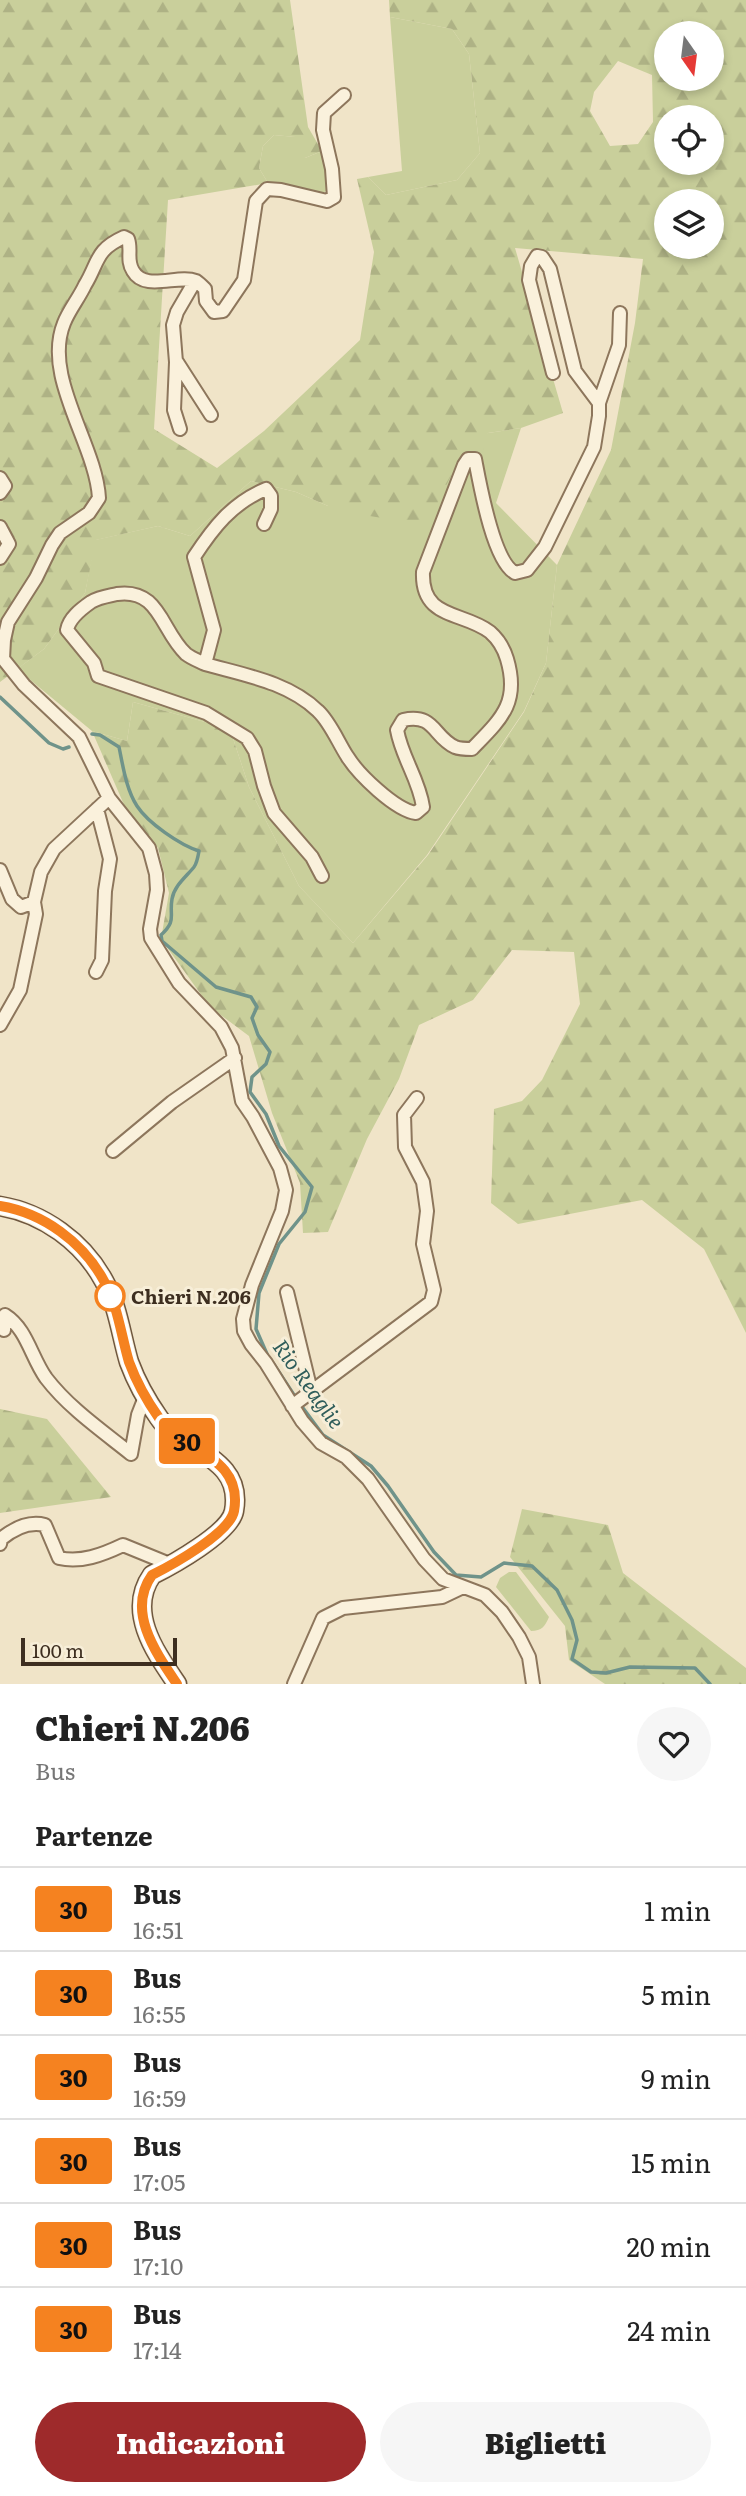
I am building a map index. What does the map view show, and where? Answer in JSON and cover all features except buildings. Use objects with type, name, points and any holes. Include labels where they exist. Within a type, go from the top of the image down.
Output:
[{"type":"main road","points":[[0,1206],[19,1209],[36,1216],[77,1245],[104,1280],[117,1313],[130,1364],[145,1397],[161,1422],[227,1471],[234,1493],[234,1513],[217,1535],[152,1575],[145,1584],[142,1596],[146,1632],[177,1684]]},
{"type":"street","points":[[344,95],[324,113],[323,130],[332,169],[334,197],[327,201],[267,189],[256,201],[244,280],[223,311],[214,312],[206,301],[205,289],[195,281],[142,280],[134,273],[128,257],[130,245],[124,237],[100,252],[89,279],[64,324],[58,354],[75,421],[92,461],[99,498],[89,513],[60,533],[52,545],[36,578],[8,622],[2,657],[24,685],[79,737],[108,798],[149,848],[157,890],[150,929],[151,938],[179,983],[222,1027],[235,1058],[235,1072],[242,1101],[273,1154],[286,1190],[282,1212],[245,1306],[244,1331],[293,1406],[321,1443],[346,1457],[368,1479],[424,1559],[443,1579],[485,1595],[502,1612],[529,1657],[533,1684]]},
{"type":"street","points":[[554,373],[529,280],[531,266],[537,256],[542,257],[550,269],[575,371],[599,403]]},
{"type":"street","points":[[180,429],[174,410],[176,362],[173,325],[177,312],[195,281]]},
{"type":"street","points":[[322,876],[312,857],[274,813],[256,751],[247,738],[206,713],[98,676],[94,663],[67,630],[68,622],[93,601],[103,597],[130,593],[142,596],[153,606],[187,655],[205,664],[291,690],[320,712],[349,760],[371,784],[406,812],[416,813],[423,807],[422,797],[400,745],[397,730],[403,720],[413,718],[428,722],[456,747],[472,749],[495,725],[510,700],[513,679],[503,648],[489,632],[441,611],[432,603],[422,586],[423,572],[464,466],[468,459],[475,459],[487,517],[507,569],[515,573],[527,569],[545,547],[594,447],[599,403],[619,345],[620,313]]},
{"type":"street","points":[[176,362],[211,415]]},
{"type":"street","points":[[0,478],[5,486],[0,493]]},
{"type":"street","points":[[205,664],[214,630],[194,557],[217,523],[248,496],[266,489],[271,496],[271,509],[264,524]]},
{"type":"street","points":[[0,527],[9,544],[0,558]]},
{"type":"street","points":[[0,1025],[20,990],[36,914],[34,902],[41,872],[54,849],[108,798]]},
{"type":"street","points":[[96,972],[102,960],[105,891],[110,859],[97,809]]},
{"type":"street","points":[[0,870],[12,899],[20,907],[34,902]]},
{"type":"street","points":[[113,1151],[172,1102],[235,1058]]},
{"type":"street","points":[[293,1406],[431,1302],[434,1290],[423,1244],[427,1211],[423,1182],[405,1147],[404,1115],[417,1098]]},
{"type":"street","points":[[287,1292],[308,1394]]},
{"type":"street","points":[[4,1331],[5,1315],[16,1322],[44,1376],[64,1399],[131,1454],[138,1415],[145,1397]]},
{"type":"street","points":[[0,1544],[1,1539],[9,1532],[38,1523],[45,1525],[51,1535],[59,1558],[91,1558],[123,1545],[172,1565]]},
{"type":"street","points":[[294,1684],[323,1618],[343,1608],[442,1597],[463,1587]]},
{"type":"green space","points":[[0,0],[290,0],[308,127],[322,151],[305,158],[298,157],[293,146],[295,137],[274,135],[263,146],[259,168],[268,183],[168,200],[154,429],[217,468],[264,431],[360,340],[374,252],[357,179],[368,177],[386,195],[457,180],[480,153],[469,54],[452,29],[390,17],[389,0],[746,0],[746,1333],[704,1249],[642,1200],[518,1224],[491,1203],[494,1109],[522,1101],[542,1080],[580,1004],[574,952],[512,950],[473,1000],[419,1025],[399,1079],[367,1139],[328,1232],[303,1233],[300,1183],[272,1113],[249,1036],[210,1007],[161,939],[169,893],[158,848],[125,807],[92,731],[127,741],[133,702],[230,729],[249,787],[299,886],[353,943],[428,855],[524,712],[546,663],[557,565],[611,450],[635,323],[643,259],[515,248],[563,413],[521,428],[488,433],[482,454],[461,455],[429,521],[395,520],[357,514],[328,506],[296,492],[251,481],[190,536],[158,526],[96,540],[85,593],[44,649],[0,682]],"holes":[[[618,61],[652,75],[653,122],[638,144],[610,146],[590,111],[594,92]]]},
{"type":"green space","points":[[390,17],[452,29],[469,54],[480,153],[457,180],[386,195],[368,177],[402,171]]},
{"type":"green space","points":[[274,135],[296,137],[305,158],[322,151],[330,189],[319,195],[268,183],[259,168],[263,146]]},
{"type":"green space","points":[[521,428],[496,503],[557,565],[546,663],[524,711],[427,855],[353,943],[299,886],[249,787],[230,729],[133,702],[127,741],[92,731],[17,669],[44,649],[85,593],[95,540],[158,526],[190,536],[251,481],[296,492],[328,506],[461,454],[488,433]]},
{"type":"green space","points":[[0,1409],[47,1419],[111,1497],[0,1513]]},
{"type":"green space","points":[[522,1509],[608,1525],[623,1573],[746,1668],[746,1684],[605,1684],[569,1660],[565,1626],[510,1557]]},
{"type":"green space","points":[[509,1572],[516,1572],[549,1617],[540,1629],[531,1631],[496,1587],[500,1578]]},
{"type":"waterway","name":"Rio Reaglie","points":[[0,697],[49,743],[63,749],[69,747]]},
{"type":"waterway","name":"Rio Reaglie","points":[[92,734],[100,735],[119,747],[130,792],[142,813],[165,833],[199,851],[195,865],[173,894],[171,922],[161,935],[162,941],[216,987],[251,997],[257,1007],[252,1018],[258,1035],[270,1052],[266,1064],[252,1077],[250,1092],[266,1114],[279,1146],[312,1187],[305,1212],[279,1244],[259,1293],[256,1329],[267,1354]]},
{"type":"waterway","name":"Rio Reaglie","points":[[273,1363],[296,1398]]},
{"type":"waterway","name":"Rio Reaglie","points":[[300,1404],[323,1435],[371,1466],[434,1552],[456,1575],[481,1577],[504,1563],[532,1566],[557,1590],[572,1620],[577,1640],[572,1659],[591,1672],[606,1673],[630,1667],[695,1668],[710,1684]]},
{"type":"bus line","name":"30","points":[[0,1206],[19,1209],[36,1216],[77,1245],[104,1280],[117,1313],[130,1364],[145,1397],[161,1422],[227,1471],[234,1493],[234,1513],[217,1535],[152,1575],[145,1584],[142,1596],[146,1632],[177,1684]]},
{"type":"place","name":"Chieri N.206","points":[[110,1296]]}]
